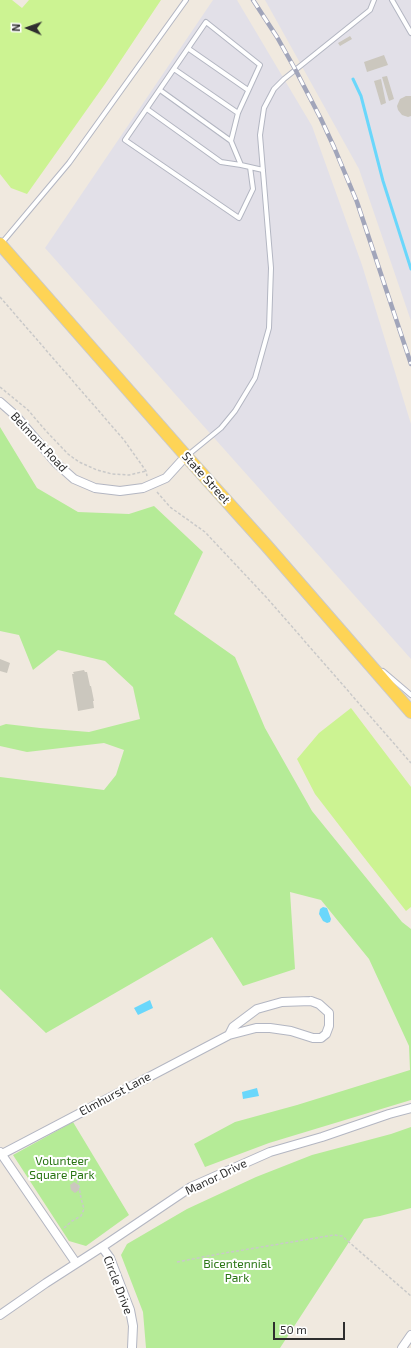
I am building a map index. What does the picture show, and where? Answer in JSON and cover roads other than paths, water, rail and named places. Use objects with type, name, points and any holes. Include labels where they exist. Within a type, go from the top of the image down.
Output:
[{"type":"main road","name":"State Street","points":[[0,244],[266,545],[411,712]]},
{"type":"street","name":"Belmont Road","points":[[0,402],[16,416],[56,463],[74,479],[95,488],[120,491],[144,488],[166,478],[186,456]]},
{"type":"street","name":"Elmhurst Lane","points":[[1,1153],[229,1035],[256,1028],[270,1028],[291,1031],[313,1038],[321,1038],[326,1034],[329,1026],[329,1013],[319,1004],[311,1001],[271,1004],[256,1009],[234,1027],[229,1035]]},
{"type":"street","name":"Manor Drive","points":[[0,1315],[191,1187],[270,1152],[411,1108]]},
{"type":"street","points":[[1,1153],[76,1263]]},
{"type":"street","name":"Circle Drive","points":[[102,1247],[110,1258],[130,1310],[133,1326],[132,1348]]},
{"type":"street","points":[[402,1348],[411,1335]]},
{"type":"lane","points":[[0,244],[68,163],[186,0]]},
{"type":"lane","points":[[186,456],[221,428],[235,411],[255,378],[269,328],[271,268],[260,135],[264,108],[274,89],[295,69],[370,10],[374,0]]},
{"type":"lane","points":[[392,0],[411,33]]},
{"type":"lane","points":[[231,141],[238,113],[260,65],[206,22],[189,49],[125,140],[239,218],[252,189],[250,167]]},
{"type":"lane","points":[[189,49],[248,90]]},
{"type":"lane","points":[[174,69],[238,113]]},
{"type":"lane","points":[[160,90],[231,141],[241,165]]},
{"type":"lane","points":[[147,109],[221,162],[263,170]]},
{"type":"lane","points":[[355,648],[411,695]]},
{"type":"water","points":[[323,907],[327,908],[331,919],[330,922],[327,923],[323,921],[319,914],[320,909]]},
{"type":"water","points":[[150,1000],[153,1008],[138,1015],[134,1008]]},
{"type":"water","points":[[257,1088],[259,1096],[243,1099],[242,1092]]},
{"type":"waterway","points":[[353,79],[361,96],[383,181],[411,269]]},
{"type":"railway","points":[[253,0],[277,37],[295,69],[334,147],[357,202],[411,364]]},
{"type":"park label","name":"Volunteer Square Park","points":[[62,1168]]},
{"type":"park label","name":"Bicentennial Park","points":[[237,1271]]}]
